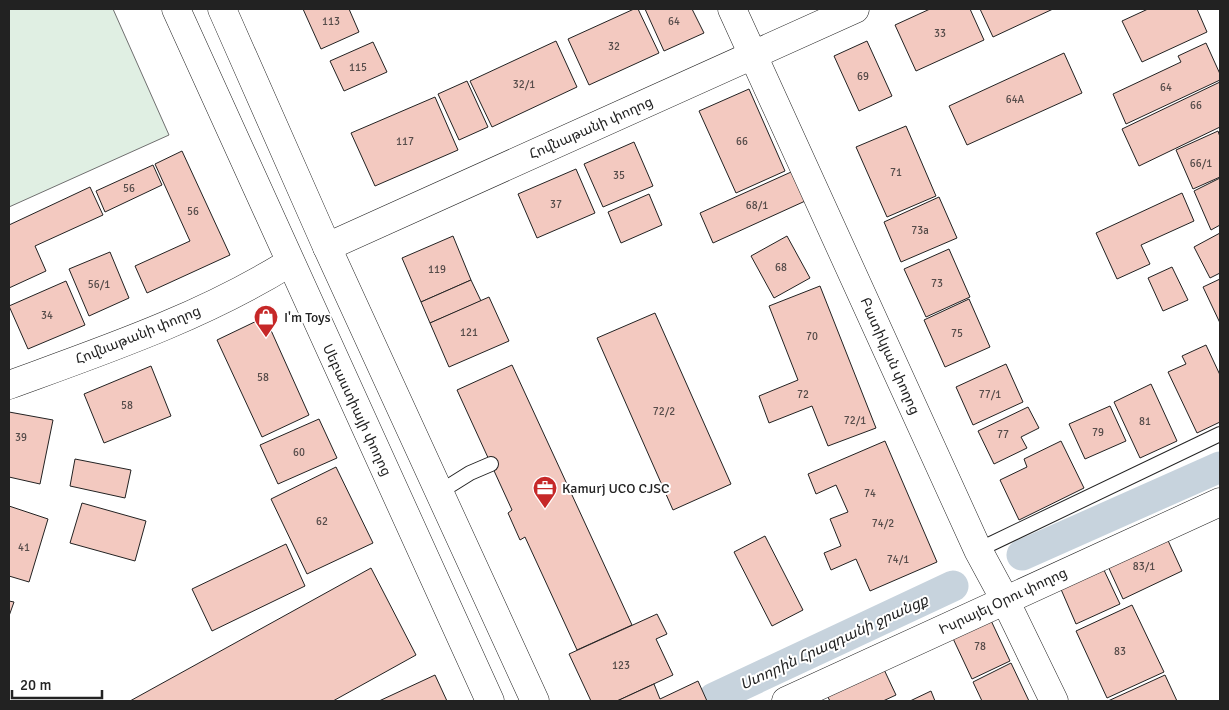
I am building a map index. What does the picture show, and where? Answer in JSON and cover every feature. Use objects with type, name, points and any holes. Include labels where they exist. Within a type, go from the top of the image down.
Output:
[{"type":"street","name":"Սեբաստիայի փողոց","points":[[176,9],[289,263],[490,701]]},
{"type":"street","points":[[222,9],[438,493],[535,701]]},
{"type":"street","name":"Բատիկյան փողոց","points":[[732,9],[978,550],[1005,600],[1054,701]]},
{"type":"street","name":"Հովնաթանի փողոց","points":[[327,247],[855,9]]},
{"type":"street","name":"Հովնաթանի փողոց","points":[[9,385],[156,331],[255,284],[289,263]]},
{"type":"street","name":"Իսրայել Օրու փողոց","points":[[786,701],[1220,502]]},
{"type":"lane","points":[[978,550],[1220,434]]},
{"type":"lane","points":[[438,493],[470,473],[491,464]]},
{"type":"green space","points":[[9,9],[113,9],[169,135],[9,207]]},
{"type":"building","points":[[303,9],[349,9],[359,32],[321,49]]},
{"type":"building","points":[[634,9],[638,9],[659,53],[589,85],[568,39]]},
{"type":"building","points":[[645,9],[692,9],[704,33],[664,51]]},
{"type":"building","points":[[930,9],[970,9],[984,40],[916,71],[895,25]]},
{"type":"building","points":[[980,9],[1053,9],[993,37]]},
{"type":"building","points":[[1148,9],[1197,9],[1207,32],[1142,62],[1122,21]]},
{"type":"building","points":[[556,41],[577,87],[492,127],[470,81]]},
{"type":"building","points":[[867,41],[892,96],[859,111],[834,56]]},
{"type":"building","points":[[373,42],[387,72],[344,91],[330,61]]},
{"type":"building","points":[[1206,43],[1220,74],[1220,80],[1126,124],[1113,94],[1181,62],[1178,56]]},
{"type":"building","points":[[1064,53],[1082,93],[967,145],[949,106]]},
{"type":"building","points":[[467,81],[488,127],[459,140],[438,94]]},
{"type":"building","points":[[1220,82],[1220,127],[1139,166],[1122,129]]},
{"type":"building","points":[[749,89],[785,171],[736,193],[699,111]]},
{"type":"building","points":[[435,97],[458,150],[375,186],[351,133]]},
{"type":"building","points":[[906,126],[936,196],[887,217],[856,147]]},
{"type":"building","points":[[1218,131],[1220,137],[1220,177],[1193,189],[1176,150]]},
{"type":"building","points":[[634,142],[653,186],[603,207],[584,164]]},
{"type":"building","points":[[182,151],[230,255],[147,293],[135,266],[190,241],[155,164]]},
{"type":"building","points":[[153,165],[162,185],[105,212],[96,191]]},
{"type":"building","points":[[800,168],[814,197],[713,243],[700,213]]},
{"type":"building","points":[[576,169],[595,213],[537,238],[518,194]]},
{"type":"building","points":[[1220,178],[1220,225],[1211,230],[1194,191]]},
{"type":"building","points":[[90,187],[103,215],[35,246],[46,271],[9,288],[9,225]]},
{"type":"building","points":[[1182,193],[1194,221],[1141,245],[1150,264],[1117,279],[1096,233]]},
{"type":"building","points":[[649,194],[662,225],[621,243],[608,212]]},
{"type":"building","points":[[939,197],[957,238],[901,262],[884,222]]},
{"type":"building","points":[[1220,233],[1220,273],[1210,278],[1194,247]]},
{"type":"building","points":[[453,236],[471,280],[421,302],[402,258]]},
{"type":"building","points":[[787,236],[810,278],[774,298],[751,256]]},
{"type":"building","points":[[949,249],[970,297],[926,317],[904,269]]},
{"type":"building","points":[[110,252],[129,298],[89,316],[69,269]]},
{"type":"building","points":[[1172,267],[1188,300],[1163,311],[1148,278]]},
{"type":"building","points":[[1220,279],[1220,323],[1203,287]]},
{"type":"building","points":[[471,280],[481,301],[430,323],[421,302]]},
{"type":"building","points":[[66,281],[85,325],[28,349],[9,306]]},
{"type":"building","points":[[820,286],[876,428],[828,446],[812,406],[769,423],[759,396],[798,380],[769,306]]},
{"type":"building","points":[[489,297],[509,341],[449,367],[430,323]]},
{"type":"building","points":[[969,299],[990,347],[945,367],[924,320]]},
{"type":"building","points":[[655,313],[731,484],[673,510],[597,338]]},
{"type":"building","points":[[265,317],[309,415],[262,437],[217,340]]},
{"type":"building","points":[[1206,345],[1220,375],[1220,422],[1197,433],[1168,372],[1186,364],[1182,356]]},
{"type":"building","points":[[1006,364],[1023,402],[973,425],[956,387]]},
{"type":"building","points":[[512,365],[632,625],[577,650],[525,537],[520,540],[508,513],[512,510],[457,390]]},
{"type":"building","points":[[151,366],[171,416],[104,443],[84,394]]},
{"type":"building","points":[[1151,384],[1177,441],[1140,458],[1114,402]]},
{"type":"building","points":[[1110,406],[1126,441],[1085,459],[1069,424]]},
{"type":"building","points":[[1028,407],[1039,428],[1021,437],[1027,448],[994,464],[978,431]]},
{"type":"building","points":[[9,412],[53,420],[40,484],[9,477]]},
{"type":"building","points":[[319,419],[337,458],[278,484],[260,445]]},
{"type":"building","points":[[885,441],[937,562],[870,591],[856,559],[831,570],[824,553],[841,546],[830,519],[848,512],[836,485],[816,494],[808,474]]},
{"type":"building","points":[[1061,441],[1084,488],[1019,520],[1000,480],[1027,467],[1024,459]]},
{"type":"building","points":[[75,459],[131,470],[125,498],[70,486]]},
{"type":"building","points":[[336,467],[373,543],[307,574],[271,499]]},
{"type":"building","points":[[82,503],[146,521],[135,561],[70,543]]},
{"type":"building","points":[[9,506],[48,519],[29,582],[9,576]]},
{"type":"building","points":[[1165,534],[1182,571],[1123,599],[1106,562]]},
{"type":"building","points":[[765,536],[803,610],[772,626],[734,552]]},
{"type":"building","points":[[286,544],[305,586],[212,631],[192,589]]},
{"type":"building","points":[[371,568],[416,655],[333,701],[130,701]]},
{"type":"building","points":[[1103,568],[1120,604],[1076,624],[1060,587]]},
{"type":"building","points":[[9,601],[14,602],[9,616]]},
{"type":"building","points":[[1132,605],[1164,672],[1107,698],[1076,631]]},
{"type":"building","points":[[987,612],[1010,661],[972,679],[949,630]]},
{"type":"building","points":[[657,614],[667,634],[656,639],[673,675],[617,701],[591,701],[569,654]]},
{"type":"building","points":[[880,661],[896,695],[883,701],[830,701],[823,688]]},
{"type":"building","points":[[1011,663],[1029,701],[982,701],[973,682]]},
{"type":"building","points":[[435,675],[447,701],[379,701]]},
{"type":"building","points":[[1165,675],[1177,701],[1108,701]]},
{"type":"building","points":[[698,681],[707,701],[617,701],[654,684],[660,699]]},
{"type":"building","points":[[931,691],[935,701],[910,701]]},
{"type":"waterway","name":"Ստորին Հրազդանի ջրանցք","points":[[1022,555],[1220,467]]},
{"type":"waterway","name":"Ստորին Հրազդանի ջրանցք","points":[[714,698],[953,586]]},
{"type":"place","name":"I'm Toys","points":[[266,338]]},
{"type":"place","name":"Kamurj UCO CJSC","points":[[545,509]]}]
